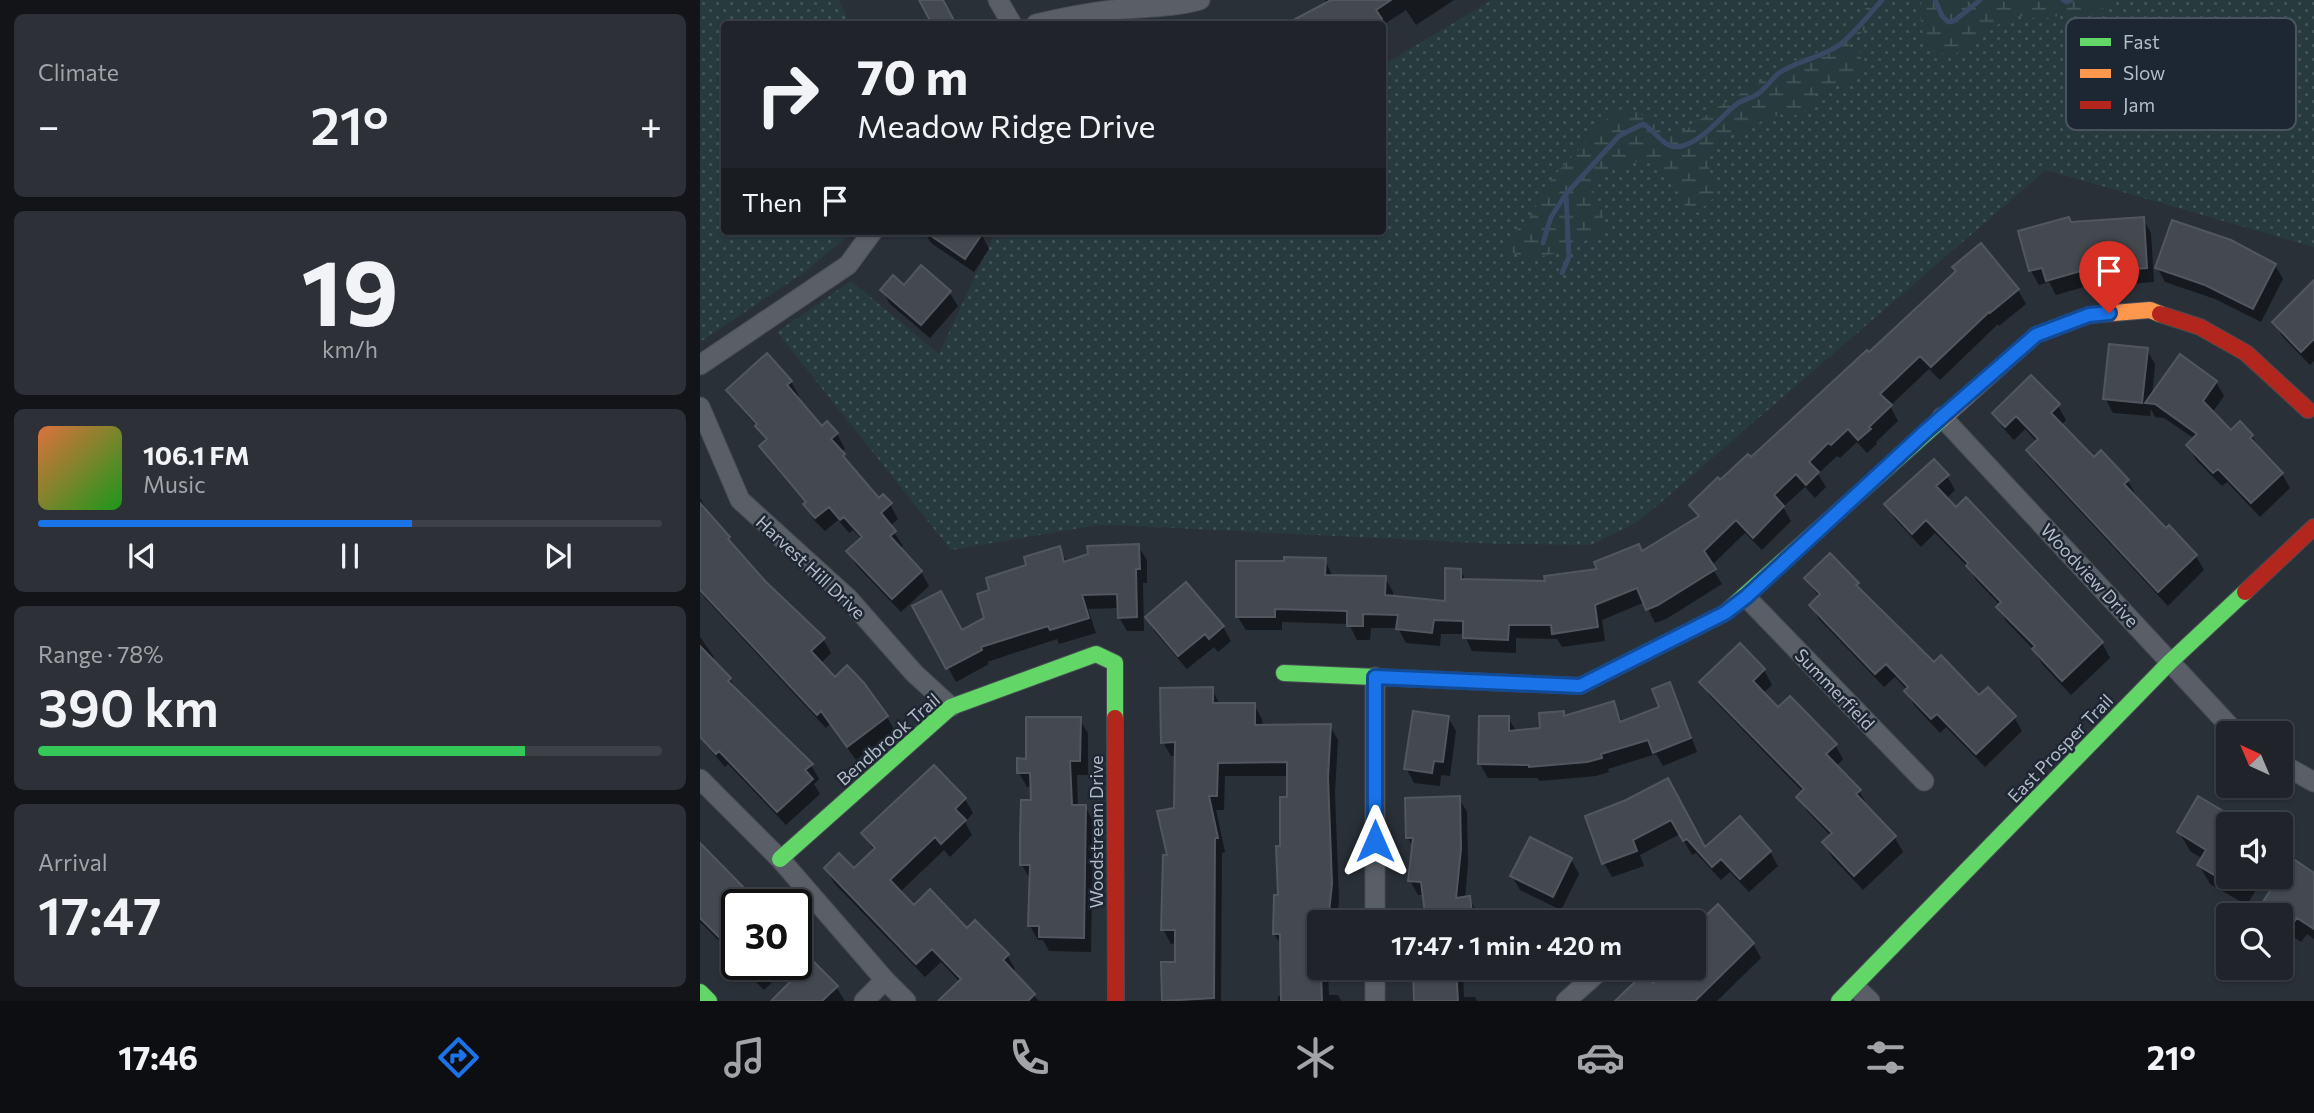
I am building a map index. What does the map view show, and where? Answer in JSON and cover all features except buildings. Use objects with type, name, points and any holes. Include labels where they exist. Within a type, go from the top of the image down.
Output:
[{"type":"street","points":[[998,0],[1010,21]]},
{"type":"street","points":[[1050,21],[1109,10],[1186,4],[1200,0]]},
{"type":"street","points":[[700,365],[848,265],[870,235]]},
{"type":"street","points":[[1284,673],[1580,686],[1725,613],[2036,335],[2089,315],[2150,310],[2200,327],[2246,353],[2308,410]]},
{"type":"street","name":"Harvest Hill Drive","points":[[700,407],[740,500],[849,598],[914,673],[951,708]]},
{"type":"street","name":"Woodview Drive","points":[[1942,417],[2223,721]]},
{"type":"street","name":"East Prosper Trail","points":[[1839,1001],[2170,662],[2314,527]]},
{"type":"street","name":"Summerfield","points":[[1746,597],[1924,781]]},
{"type":"street","name":"Bendbrook Trail","points":[[780,859],[951,708],[1096,654],[1115,663]]},
{"type":"street","name":"Woodstream Drive","points":[[1115,663],[1116,1001]]},
{"type":"street","points":[[1375,677],[1375,910]]},
{"type":"street","points":[[2293,770],[2314,782]]},
{"type":"street","points":[[700,779],[780,859],[906,1001]]},
{"type":"street","points":[[863,1001],[885,980]]},
{"type":"street","points":[[1375,980],[1375,1001]]},
{"type":"street","points":[[1566,1001],[1590,980]]},
{"type":"street","points":[[1855,987],[1870,1001]]},
{"type":"street","points":[[700,992],[709,1001]]},
{"type":"green space","points":[[700,0],[839,0],[849,21],[721,21],[721,235],[847,235],[806,271],[700,342]]},
{"type":"green space","points":[[1492,0],[2314,0],[2314,247],[2046,170],[1637,522],[1591,545],[1500,544],[1098,525],[951,550],[777,332],[851,281],[939,354],[994,235],[1386,235],[1386,63]]},
{"type":"green space","points":[[1871,0],[1889,0],[1874,21],[1848,45],[1861,53],[1864,71],[1854,80],[1826,88],[1814,95],[1806,116],[1785,114],[1764,118],[1755,127],[1731,135],[1723,141],[1715,148],[1707,163],[1718,194],[1697,213],[1687,209],[1655,160],[1645,160],[1609,172],[1588,191],[1596,194],[1604,226],[1589,239],[1544,256],[1524,256],[1503,249],[1505,241],[1530,217],[1552,178],[1615,110],[1638,113],[1671,134],[1684,131],[1718,107],[1800,58],[1828,49],[1858,21]]},
{"type":"green space","points":[[1922,0],[2109,0],[2098,15],[2075,13],[2031,18],[2012,15],[1954,55],[1936,52],[1927,44],[1920,13]]},
{"type":"waterway","points":[[1543,243],[1551,217],[1566,194],[1619,136],[1643,124],[1670,146],[1690,143],[1737,104],[1759,93],[1779,73],[1828,52],[1842,43],[1882,0]]},
{"type":"waterway","points":[[1935,0],[1942,16],[1948,22],[1954,21],[1980,0]]},
{"type":"waterway","points":[[2063,0],[2071,0]]},
{"type":"waterway","points":[[1562,273],[1569,257],[1566,194]]},
{"type":"traffic: fast","points":[[1284,673],[1580,686],[1725,613],[1942,419]]},
{"type":"traffic: fast","points":[[1839,1001],[2170,662],[2245,592]]},
{"type":"traffic: fast","points":[[780,859],[951,707],[1096,654],[1115,663],[1115,718]]},
{"type":"traffic: fast","points":[[700,992],[709,1001]]},
{"type":"traffic: slow","points":[[1942,419],[2036,335],[2089,315],[2150,310],[2160,314]]},
{"type":"traffic: jam","points":[[2160,314],[2200,327],[2246,353],[2308,410]]},
{"type":"traffic: jam","points":[[2245,592],[2314,527]]},
{"type":"traffic: jam","points":[[1115,718],[1116,1001]]},
{"type":"route","points":[[1375,841],[1375,677],[1580,686],[1725,613],[1746,597],[1927,430],[2036,335],[2089,315],[2109,313]]}]
